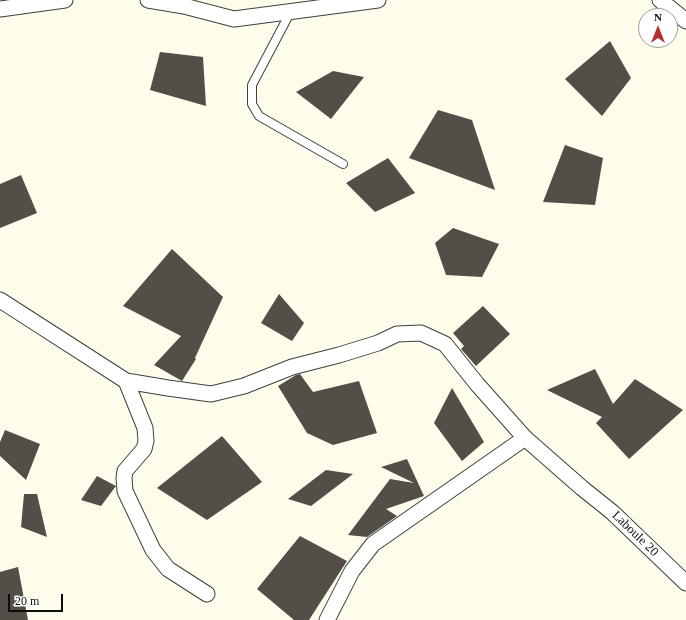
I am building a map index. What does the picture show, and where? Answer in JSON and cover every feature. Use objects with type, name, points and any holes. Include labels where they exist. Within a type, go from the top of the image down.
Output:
[{"type":"street","points":[[0,9],[65,0]]},
{"type":"street","points":[[148,0],[184,6],[234,19],[378,0]]},
{"type":"street","points":[[660,0],[686,21]]},
{"type":"street","points":[[0,300],[126,381],[145,428],[146,441],[144,449],[125,471],[125,491],[153,550],[168,569],[207,594]]},
{"type":"street","name":"Laboule 20","points":[[126,381],[211,394],[244,386],[292,367],[378,343],[397,334],[421,334],[445,344],[477,384],[525,438],[612,512],[686,583]]},
{"type":"street","points":[[327,620],[352,571],[373,544],[525,438]]},
{"type":"lane","points":[[291,11],[252,85],[252,104],[259,116],[343,164]]},
{"type":"building","points":[[610,41],[631,78],[602,116],[565,79]]},
{"type":"building","points":[[160,52],[203,57],[206,106],[150,90]]},
{"type":"building","points":[[333,71],[364,77],[331,119],[296,92]]},
{"type":"building","points":[[438,110],[472,120],[495,190],[409,158]]},
{"type":"building","points":[[565,145],[603,158],[595,205],[543,202]]},
{"type":"building","points":[[388,158],[415,193],[375,212],[346,183]]},
{"type":"building","points":[[21,175],[37,213],[0,228],[0,184]]},
{"type":"building","points":[[453,228],[499,244],[482,277],[446,275],[435,243]]},
{"type":"building","points":[[172,249],[223,297],[195,358],[196,359],[182,381],[154,365],[181,336],[123,306]]},
{"type":"building","points":[[279,294],[304,323],[292,341],[261,323]]},
{"type":"building","points":[[483,306],[510,334],[476,366],[461,349],[464,346],[453,333]]},
{"type":"building","points":[[595,369],[613,404],[635,379],[683,410],[629,459],[596,423],[602,417],[547,390]]},
{"type":"building","points":[[300,374],[313,392],[359,381],[377,433],[333,445],[307,433],[278,386]]},
{"type":"building","points":[[452,388],[484,442],[462,461],[434,423]]},
{"type":"building","points":[[5,430],[40,444],[26,480],[0,456],[0,442]]},
{"type":"building","points":[[222,436],[262,482],[207,520],[157,488]]},
{"type":"building","points":[[407,459],[424,496],[386,509],[397,516],[367,537],[348,535],[390,479],[414,483],[381,467]]},
{"type":"building","points":[[326,470],[353,474],[311,506],[288,499]]},
{"type":"building","points":[[97,476],[116,486],[101,506],[81,500]]},
{"type":"building","points":[[24,494],[37,494],[47,537],[21,527]]},
{"type":"building","points":[[300,536],[347,561],[309,620],[294,620],[257,589]]},
{"type":"building","points":[[18,567],[28,620],[0,620],[0,572]]}]
